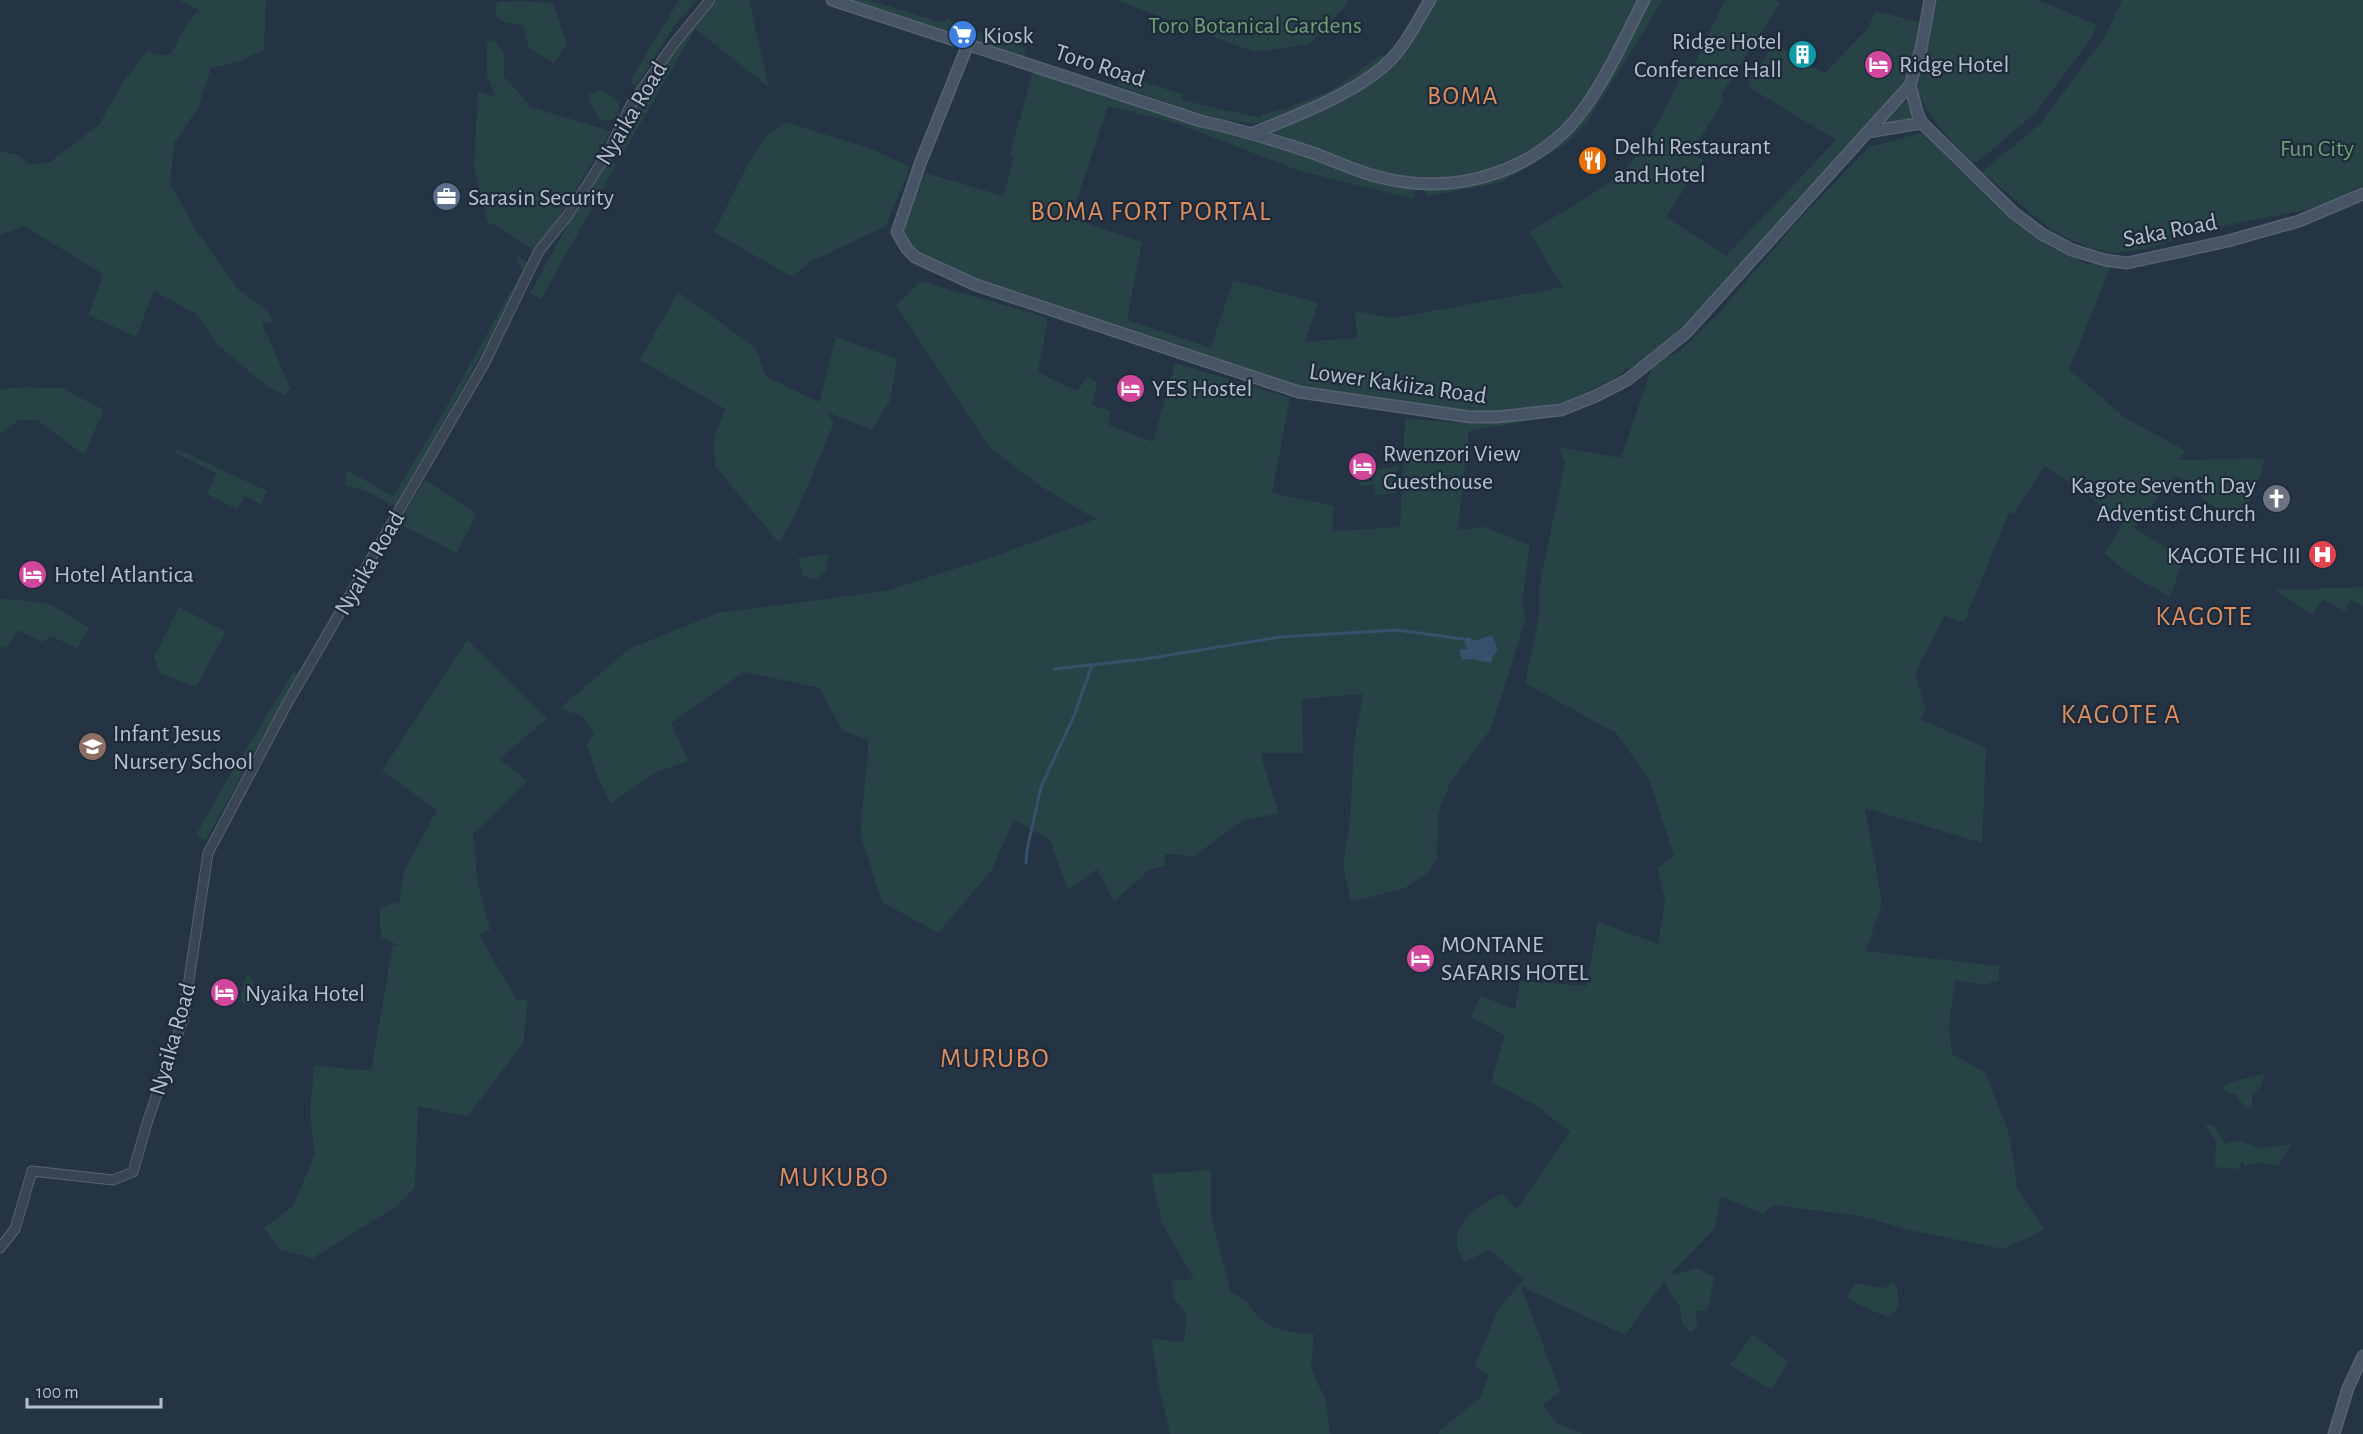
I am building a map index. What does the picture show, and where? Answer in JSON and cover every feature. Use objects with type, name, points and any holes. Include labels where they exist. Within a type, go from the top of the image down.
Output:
[{"type":"main road","name":"Toro Road","points":[[832,0],[1202,121],[1253,133],[1378,177],[1420,185],[1470,180],[1499,174],[1536,154],[1565,131],[1586,105],[1644,0]]},
{"type":"main road","points":[[1253,133],[1344,92],[1382,69],[1397,54],[1430,0]]},
{"type":"main road","name":"Lower Kakiiza Road","points":[[968,44],[920,164],[897,232],[907,249],[915,257],[976,285],[1299,392],[1470,417],[1497,417],[1561,410],[1596,396],[1627,380],[1686,333],[1910,85],[1921,49],[1930,0]]},
{"type":"main road","name":"Saka Road","points":[[1910,85],[1922,123],[2023,220],[2042,234],[2072,250],[2105,260],[2127,263],[2228,241],[2300,221],[2363,195]]},
{"type":"main road","points":[[1868,132],[1922,123]]},
{"type":"main road","points":[[2334,1434],[2348,1388],[2363,1356]]},
{"type":"street","name":"Nyaika Road","points":[[0,1248],[15,1228],[32,1171],[113,1180],[133,1172],[148,1120],[183,1020],[208,853],[288,702],[484,364],[539,250],[568,215],[608,152],[631,105],[672,45],[710,0]]},
{"type":"green space","points":[[179,0],[266,0],[264,50],[240,61],[211,68],[198,108],[174,143],[170,183],[195,229],[239,290],[267,311],[273,321],[262,324],[291,389],[284,395],[268,387],[218,345],[196,314],[154,291],[136,337],[89,315],[88,317],[103,274],[24,226],[0,235],[0,151],[18,155],[29,164],[50,162],[99,125],[121,85],[148,50],[156,55],[171,54],[186,25],[199,10]]},
{"type":"green space","points":[[679,0],[697,0],[674,26],[636,87],[630,81]]},
{"type":"green space","points":[[718,0],[749,0],[769,87],[695,29],[621,157],[611,149],[658,70],[686,33]]},
{"type":"green space","points":[[847,0],[869,0],[943,23],[947,18],[960,26],[1026,48],[1024,57]]},
{"type":"green space","name":"Toro Botanical Gardens","points":[[1116,0],[1349,0],[1310,44],[1254,52]]},
{"type":"green space","name":"BOMA","points":[[1430,0],[1638,0],[1586,103],[1562,131],[1498,170],[1471,178],[1383,177],[1307,150],[1282,135],[1262,130],[1382,69]]},
{"type":"green space","points":[[1648,0],[1663,0],[1587,123],[1563,146],[1502,182],[1426,197],[1425,188],[1466,184],[1568,133]]},
{"type":"green space","points":[[1725,0],[1775,0],[1780,3],[1721,95],[1725,99],[1692,151],[1703,160],[1666,217],[1726,256],[1836,140],[1747,86],[1774,43],[1825,73],[1869,27],[1875,11],[1919,22],[1912,62],[1903,85],[1856,141],[1803,194],[1676,335],[1613,379],[1561,405],[1493,414],[1456,409],[1424,410],[1290,385],[979,283],[919,255],[910,246],[904,232],[906,218],[925,173],[1004,196],[1014,156],[1010,154],[1034,68],[1416,186],[1414,199],[1300,171],[1173,122],[1108,106],[1071,218],[1142,242],[1127,320],[1211,348],[1233,280],[1318,303],[1305,342],[1357,338],[1355,311],[1394,318],[1563,287],[1529,232],[1606,185],[1627,167],[1646,143],[1683,72],[1689,75]]},
{"type":"green space","points":[[1936,0],[2038,0],[2097,25],[2090,40],[2036,112],[1979,161],[1972,162],[1935,121],[1917,85]]},
{"type":"green space","name":"Fun City","points":[[2122,0],[2363,0],[2363,186],[2317,208],[2206,229],[2148,249],[2113,253],[2087,247],[2051,230],[1982,172],[2040,124],[2105,36]]},
{"type":"green space","points":[[497,2],[553,3],[567,44],[554,63],[529,48],[523,25],[505,23],[495,15]]},
{"type":"green space","points":[[494,40],[504,54],[504,77],[529,104],[527,106],[611,131],[538,253],[496,225],[488,223],[474,167],[478,92],[496,97],[487,75],[487,42]]},
{"type":"green space","points":[[1382,54],[1387,60],[1340,91],[1303,110],[1267,122],[1250,123],[1218,118],[1117,85],[1119,74],[1182,94],[1181,100],[1261,118],[1261,115],[1287,108],[1333,89]]},
{"type":"green space","points":[[602,89],[619,103],[619,116],[608,121],[600,119],[591,105],[588,94]]},
{"type":"green space","points":[[1912,99],[1915,118],[1879,128],[1905,101]]},
{"type":"green space","points":[[786,122],[874,150],[910,167],[886,226],[810,262],[792,277],[714,232],[749,162],[767,135]]},
{"type":"green space","points":[[1924,132],[1958,169],[2034,234],[2087,265],[2114,259],[2069,369],[2124,417],[2186,451],[2177,460],[2264,458],[2261,475],[2241,521],[2203,500],[2199,489],[2175,475],[2134,528],[2184,558],[2170,597],[2127,573],[2105,553],[2123,523],[2112,517],[2090,496],[2045,466],[2013,514],[2009,513],[1964,622],[1944,616],[1915,673],[1926,711],[1920,719],[1986,748],[1982,843],[1865,808],[1882,903],[1866,951],[1999,966],[1999,980],[1984,985],[1955,980],[1949,1024],[1952,1054],[1985,1072],[2010,1137],[2017,1188],[2044,1230],[2003,1249],[1909,1230],[1860,1216],[1774,1205],[1763,1214],[1721,1196],[1714,1229],[1669,1276],[1696,1268],[1715,1277],[1707,1311],[1695,1311],[1698,1326],[1691,1332],[1682,1324],[1680,1306],[1669,1293],[1665,1280],[1625,1335],[1521,1286],[1560,1391],[1543,1405],[1557,1423],[1584,1434],[1439,1434],[1439,1431],[1480,1398],[1488,1376],[1475,1366],[1499,1308],[1524,1280],[1489,1249],[1464,1263],[1457,1245],[1460,1228],[1471,1214],[1502,1193],[1517,1209],[1570,1132],[1535,1105],[1491,1082],[1505,1035],[1471,1017],[1480,996],[1515,1009],[1520,981],[1586,986],[1598,922],[1658,944],[1665,900],[1657,868],[1674,856],[1649,779],[1616,733],[1525,683],[1539,616],[1539,587],[1565,463],[1559,447],[1621,458],[1653,364],[1680,351],[1719,313],[1794,225],[1869,147]]},
{"type":"green space","points":[[608,157],[616,165],[541,299],[530,293]]},
{"type":"green space","points":[[516,254],[531,265],[396,507],[366,491],[345,485],[347,470],[393,496],[439,420],[522,271]]},
{"type":"green space","points":[[921,281],[1048,318],[1038,372],[1077,391],[1088,376],[1097,382],[1092,405],[1110,411],[1109,425],[1153,442],[1175,363],[1290,398],[1272,493],[1334,506],[1332,531],[1400,527],[1405,418],[1471,424],[1546,418],[1469,431],[1458,530],[1485,527],[1530,545],[1522,603],[1526,618],[1491,729],[1451,781],[1438,813],[1437,859],[1428,872],[1405,888],[1351,902],[1343,865],[1350,820],[1354,744],[1363,694],[1302,699],[1303,753],[1260,753],[1279,813],[1242,821],[1194,856],[1165,854],[1165,866],[1149,870],[1114,902],[1097,869],[1068,890],[1050,840],[1014,820],[991,871],[938,933],[882,902],[860,833],[869,740],[843,731],[819,688],[744,672],[671,723],[688,761],[656,772],[610,804],[595,770],[587,744],[594,734],[581,715],[559,709],[629,649],[718,613],[885,591],[995,556],[1096,519],[1043,488],[989,447],[896,305]]},
{"type":"green space","points":[[678,292],[756,348],[765,376],[819,402],[836,337],[897,359],[890,401],[871,430],[827,412],[834,423],[797,511],[779,543],[715,466],[714,437],[725,409],[640,360]]},
{"type":"green space","points":[[61,388],[104,410],[84,455],[37,420],[19,420],[0,433],[0,389]]},
{"type":"green space","points":[[177,449],[267,491],[261,504],[245,496],[237,509],[207,494],[216,473],[176,453]]},
{"type":"green space","points":[[1399,466],[1393,478],[1395,493],[1376,495],[1374,485],[1360,486],[1360,482],[1373,481],[1372,470]]},
{"type":"green space","points":[[425,480],[477,514],[456,554],[439,543],[398,524]]},
{"type":"green space","points":[[828,554],[826,571],[816,579],[803,576],[798,558]]},
{"type":"green space","points":[[2363,587],[2363,606],[2351,600],[2345,611],[2323,600],[2312,615],[2275,590]]},
{"type":"green space","points":[[0,598],[50,604],[89,628],[77,648],[51,636],[42,642],[18,630],[6,648],[0,646]]},
{"type":"green space","points":[[179,607],[226,632],[196,687],[160,673],[154,657]]},
{"type":"green space","points":[[467,640],[547,719],[499,759],[528,781],[473,834],[478,883],[490,930],[479,935],[516,999],[528,1000],[523,1043],[467,1117],[418,1106],[415,1187],[397,1206],[313,1258],[280,1250],[264,1228],[293,1206],[315,1154],[310,1113],[314,1065],[371,1071],[393,945],[400,946],[381,937],[379,908],[397,902],[399,904],[404,871],[437,810],[382,771]]},
{"type":"green space","points":[[294,671],[298,674],[206,840],[196,835],[225,783]]},
{"type":"green space","points":[[248,975],[254,981],[251,1002],[248,1005],[241,999],[244,981]]},
{"type":"green space","points":[[2265,1073],[2261,1086],[2252,1095],[2252,1108],[2245,1108],[2237,1096],[2224,1090],[2225,1084]]},
{"type":"green space","points":[[2205,1125],[2214,1126],[2225,1144],[2237,1140],[2262,1148],[2292,1144],[2278,1166],[2257,1163],[2245,1166],[2242,1160],[2239,1169],[2214,1167],[2217,1142]]},
{"type":"green space","points":[[1211,1170],[1211,1216],[1231,1293],[1248,1304],[1262,1320],[1272,1327],[1290,1332],[1314,1334],[1311,1368],[1326,1401],[1330,1434],[1170,1434],[1151,1338],[1184,1342],[1187,1314],[1174,1299],[1172,1281],[1194,1279],[1162,1223],[1151,1174]]},
{"type":"green space","points":[[1894,1280],[1898,1293],[1898,1308],[1889,1317],[1847,1298],[1855,1283],[1885,1288]]},
{"type":"green space","points":[[1753,1334],[1788,1362],[1771,1390],[1730,1365]]},
{"type":"water","points":[[1492,635],[1498,650],[1491,663],[1472,659],[1462,660],[1459,650],[1468,649],[1463,639],[1469,637],[1474,641]]},
{"type":"waterway","points":[[1054,669],[1145,659],[1279,637],[1397,630],[1463,639]]},
{"type":"waterway","points":[[1026,863],[1041,787],[1074,716],[1092,665]]},
{"type":"place","name":"Kiosk","points":[[962,35]]},
{"type":"place","name":"Ridge Hotel Conference Hall","points":[[1803,55]]},
{"type":"place","name":"Ridge Hotel","points":[[1878,64]]},
{"type":"place","name":"Delhi Restaurant and Hotel","points":[[1593,160]]},
{"type":"place","name":"Sarasin Security","points":[[447,197]]},
{"type":"place","name":"YES Hostel","points":[[1131,388]]},
{"type":"place","name":"Rwenzori View Guesthouse","points":[[1362,467]]},
{"type":"place","name":"Kagote Seventh Day Adventist Church","points":[[2277,499]]},
{"type":"place","name":"KAGOTE HC III","points":[[2322,555]]},
{"type":"place","name":"Hotel Atlantica","points":[[33,574]]},
{"type":"place","name":"Infant Jesus Nursery School","points":[[92,747]]},
{"type":"place","name":"MONTANE SAFARIS HOTEL","points":[[1420,958]]},
{"type":"place","name":"Nyaika Hotel","points":[[224,993]]},
{"type":"district","name":"BOMA","points":[[1463,95]]},
{"type":"district","name":"BOMA FORT PORTAL","points":[[1151,211]]},
{"type":"district","name":"KAGOTE","points":[[2204,616]]},
{"type":"district","name":"KAGOTE A","points":[[2121,714]]},
{"type":"district","name":"MURUBO","points":[[995,1058]]},
{"type":"district","name":"MUKUBO","points":[[834,1177]]}]
